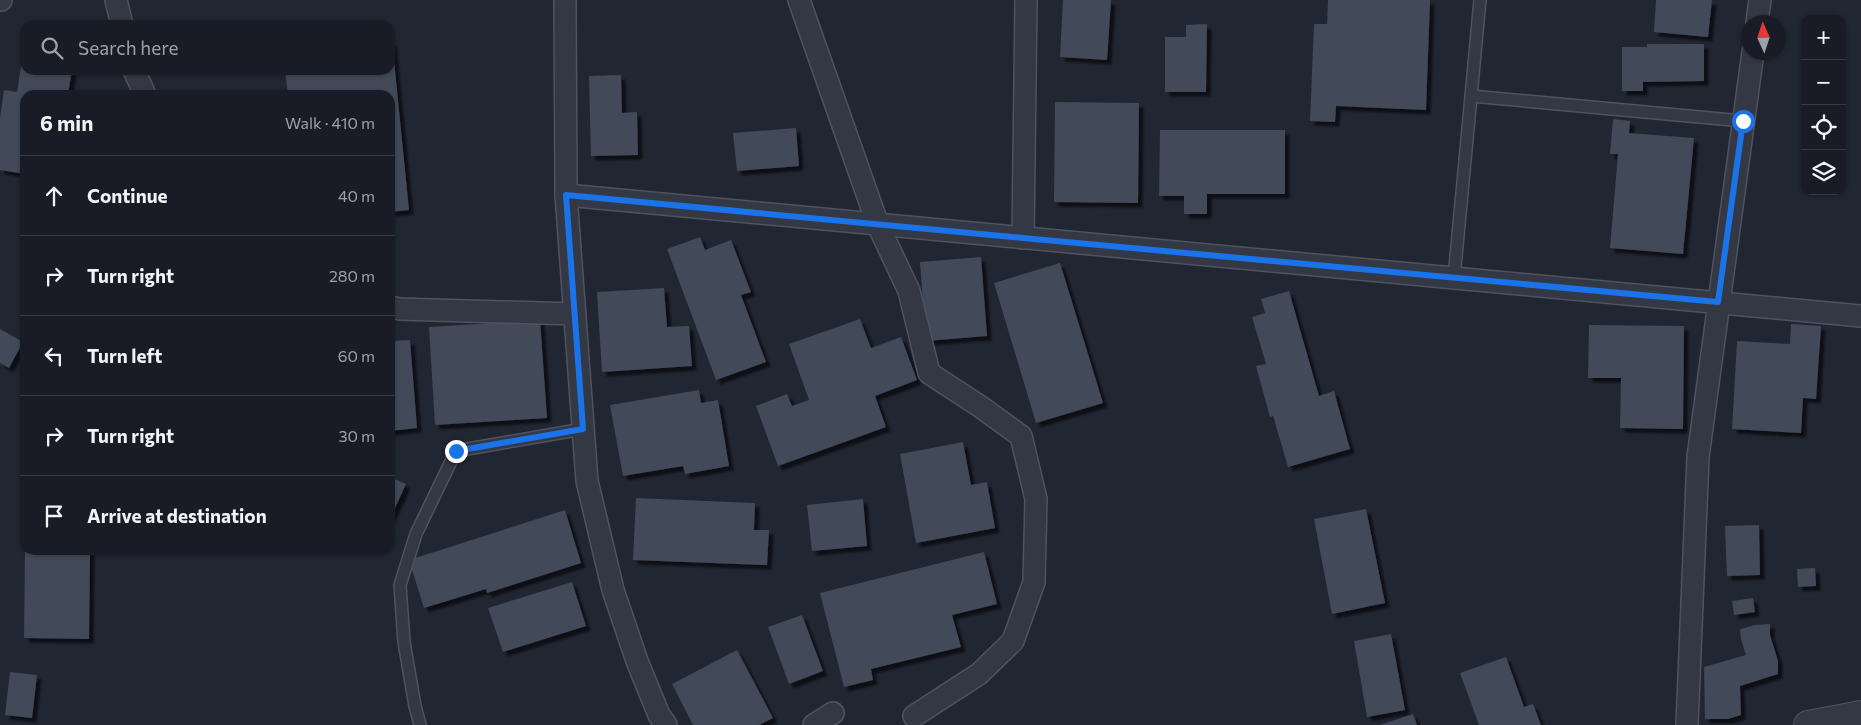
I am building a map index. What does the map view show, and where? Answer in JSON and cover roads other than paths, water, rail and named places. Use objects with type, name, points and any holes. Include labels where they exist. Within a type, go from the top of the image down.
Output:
[{"type":"street","points":[[116,0],[121,20]]},
{"type":"street","points":[[566,0],[566,195],[587,481],[613,590],[637,661],[659,715],[666,725]]},
{"type":"street","points":[[799,0],[878,225],[909,291],[929,373],[981,407],[1020,436],[1036,499],[1034,582],[1013,642],[979,674],[914,716]]},
{"type":"street","points":[[1023,238],[1026,0]]},
{"type":"street","points":[[1758,15],[1760,0]]},
{"type":"street","points":[[1687,725],[1698,456],[1752,60]]},
{"type":"street","points":[[136,75],[142,90]]},
{"type":"street","points":[[566,195],[1861,316]]},
{"type":"street","points":[[395,308],[575,314]]},
{"type":"street","points":[[814,725],[833,713]]},
{"type":"street","points":[[1808,725],[1861,715]]},
{"type":"lane","points":[[1454,278],[1480,0]]},
{"type":"lane","points":[[1471,96],[1743,121]]},
{"type":"lane","points":[[420,725],[404,642],[400,585],[416,534],[456,451],[583,429]]}]
